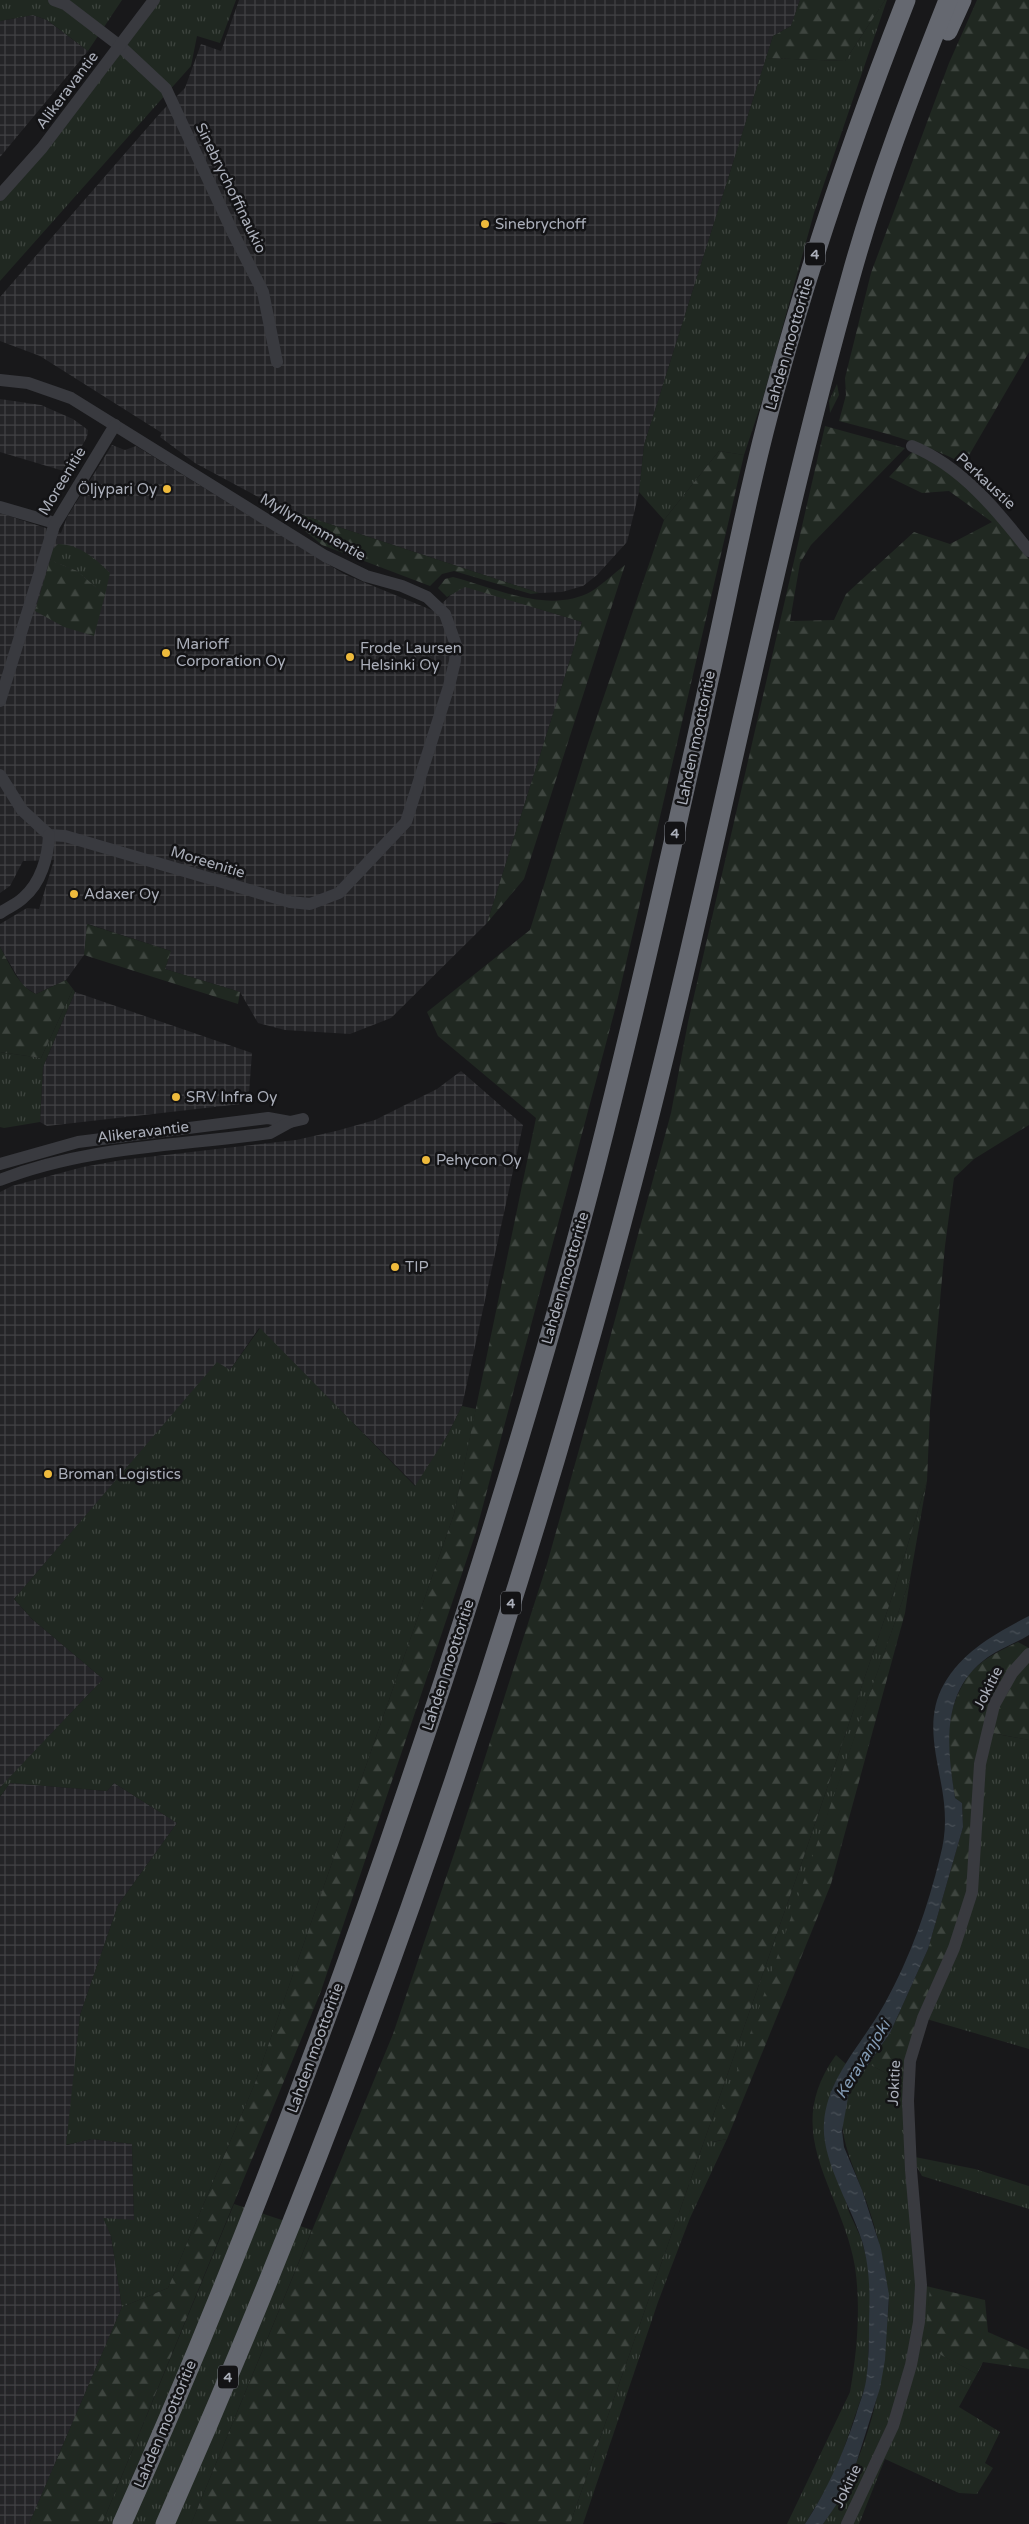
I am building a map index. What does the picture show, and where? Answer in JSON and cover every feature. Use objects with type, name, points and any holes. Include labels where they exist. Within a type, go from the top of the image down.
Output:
[{"type":"highway","points":[[860,119],[894,0]]},
{"type":"highway","name":"Lahden moottoritie","points":[[122,2524],[210,2314],[300,2091],[396,1824],[491,1535],[597,1162],[635,1006],[774,391],[814,256],[860,119],[906,0]]},
{"type":"highway","name":"4","points":[[165,2524],[198,2451],[337,2104],[436,1838],[528,1552],[638,1164],[677,1008],[764,621],[852,270],[891,150],[948,0]]},
{"type":"highway","points":[[922,66],[940,47],[962,0]]},
{"type":"highway","points":[[174,2524],[198,2451]]},
{"type":"street","name":"Sinebrychoffinaukio","points":[[54,0],[65,4],[120,46],[166,89],[233,233],[264,292],[277,362]]},
{"type":"street","name":"Alikeravantie","points":[[0,195],[42,148],[154,0]]},
{"type":"street","name":"Myllynummentie","points":[[0,380],[28,383],[50,389],[71,398],[325,556],[366,576],[416,591],[427,597],[445,614],[456,644],[455,661],[449,686],[406,822]]},
{"type":"street","name":"Moreenitie","points":[[0,700],[55,523],[115,425]]},
{"type":"street","name":"Perkaustie","points":[[912,446],[941,461],[996,509],[1029,551]]},
{"type":"street","points":[[0,507],[55,523]]},
{"type":"street","points":[[0,775],[22,810],[49,835],[48,848],[38,879],[24,898],[0,912]]},
{"type":"street","name":"Moreenitie","points":[[49,835],[65,836],[267,897],[310,904],[339,893],[406,822]]},
{"type":"street","name":"Alikeravantie","points":[[0,1164],[44,1150],[104,1138],[268,1118],[296,1121],[270,1133],[112,1151],[18,1172],[0,1180]]},
{"type":"street","name":"Jokitie","points":[[847,2524],[896,2418],[919,2322],[921,2285],[911,2178],[908,2101],[910,2061],[923,2018],[954,1948],[972,1892],[980,1764],[994,1705],[1012,1674],[1029,1654]]},
{"type":"shaded area","points":[[239,0],[800,0],[791,26],[773,36],[644,445],[639,492],[627,542],[597,575],[583,586],[562,592],[539,593],[275,506],[195,463],[160,437],[162,433],[40,356],[0,341],[0,297],[161,112],[185,88],[201,44],[221,51]]},
{"type":"shaded area","points":[[33,15],[47,20],[88,51],[0,157],[0,21]]},
{"type":"shaded area","points":[[0,399],[41,405],[73,419],[88,430],[87,437],[67,472],[0,452]]},
{"type":"shaded area","points":[[112,445],[125,450],[136,446],[344,574],[434,611],[455,591],[465,586],[582,622],[487,923],[391,1018],[350,1034],[285,1030],[258,1023],[240,992],[165,969],[171,951],[88,924],[84,955],[66,980],[36,994],[23,986],[0,947],[0,924],[27,908],[39,909],[54,860],[23,861],[10,886],[0,893],[0,513],[61,533],[67,517]]},
{"type":"shaded area","points":[[75,992],[252,1053],[249,1093],[241,1104],[47,1126],[40,1122],[43,1067]]},
{"type":"shaded area","points":[[461,1071],[523,1125],[462,1406],[447,1436],[416,1486],[259,1328],[230,1370],[217,1363],[14,1599],[32,1619],[103,1679],[0,1788],[0,1192],[12,1186],[83,1167],[122,1160],[296,1140],[336,1131],[375,1120],[437,1089]]},
{"type":"shaded area","points":[[10,1783],[107,1791],[114,1783],[177,1823],[118,1905],[80,2015],[67,2145],[92,2139],[132,2144],[134,2221],[104,2219],[111,2236],[122,2307],[29,2524],[0,2524],[0,1797]]},
{"type":"green space","points":[[0,0],[122,0],[88,51],[47,20],[33,15],[0,21]]},
{"type":"green space","points":[[152,0],[236,0],[220,43],[197,36],[191,66],[0,281],[0,198]]},
{"type":"green space","points":[[800,0],[885,0],[845,61],[766,58],[773,36],[791,26]]},
{"type":"green space","points":[[885,0],[887,0],[814,213],[763,398],[744,455],[719,451],[664,520],[639,492],[644,445],[766,58],[845,61]]},
{"type":"green space","points":[[977,0],[1029,0],[1029,352],[964,464],[918,444],[839,421],[846,395],[845,378],[871,273],[949,63]]},
{"type":"green space","points":[[837,384],[839,395],[830,413],[829,401]]},
{"type":"green space","points":[[825,426],[905,448],[811,545],[800,563],[790,621],[834,620],[846,594],[914,532],[950,544],[992,522],[949,491],[922,493],[889,477],[913,451],[948,472],[963,484],[991,512],[1029,559],[1029,1125],[974,1159],[954,1178],[945,1246],[930,1411],[927,1481],[892,1597],[804,1856],[570,2524],[508,2524],[501,2522],[488,2524],[191,2524],[393,2034],[457,1845],[547,1564],[671,1113],[688,1022]]},
{"type":"green space","points":[[719,451],[744,455],[617,1002],[476,1532],[321,1991],[102,2524],[29,2524],[122,2307],[168,2288],[255,2083],[454,1514],[536,1118],[438,1036],[427,1012],[530,930],[588,743],[664,520]]},
{"type":"green space","points":[[275,506],[539,593],[531,594],[454,571],[442,574],[430,586],[322,545]]},
{"type":"green space","points":[[58,544],[80,549],[110,573],[105,595],[77,571],[50,560],[52,550]]},
{"type":"green space","points":[[50,560],[77,571],[105,595],[94,636],[64,627],[35,611]]},
{"type":"green space","points":[[625,565],[524,879],[487,923],[582,622],[465,587],[447,597],[438,588],[445,579],[453,577],[522,597],[541,600],[576,598],[592,591]]},
{"type":"green space","points":[[87,924],[171,951],[165,969],[240,992],[238,1004],[84,955]]},
{"type":"green space","points":[[0,947],[19,980],[36,994],[66,980],[73,989],[41,1058],[0,1052]]},
{"type":"green space","points":[[73,989],[75,992],[43,1067],[40,1122],[0,1127],[0,1052],[41,1058]]},
{"type":"green space","points":[[260,1328],[415,1486],[447,1436],[462,1406],[476,1409],[454,1514],[255,2083],[168,2288],[122,2307],[111,2236],[103,2218],[134,2220],[132,2144],[92,2139],[66,2145],[80,2015],[118,1905],[177,1823],[114,1783],[107,1791],[10,1783],[0,1797],[0,1788],[5,1782],[103,1679],[32,1619],[14,1599],[217,1362],[230,1370]]},
{"type":"green space","points":[[927,1481],[910,1579],[713,2142],[727,2139],[690,2218],[658,2302],[583,2524],[570,2524],[804,1856],[892,1597]]},
{"type":"green space","points":[[910,1579],[905,1613],[831,1884],[727,2139],[712,2142]]},
{"type":"green space","points":[[1018,1642],[1029,1648],[1029,1740],[987,1732],[972,1892],[923,2018],[908,2085],[869,2064],[890,2033],[928,1949],[963,1827],[962,1803],[955,1798],[949,1755],[949,1727],[952,1713],[962,1686],[971,1672],[988,1658]]},
{"type":"green space","points":[[986,1732],[1029,1740],[1029,2049],[923,2018]]},
{"type":"green space","points":[[836,2055],[846,2064],[834,2085],[843,2191],[849,2212],[861,2238],[871,2285],[866,2384],[835,2474],[805,2524],[787,2524],[850,2392],[855,2361],[858,2298],[855,2267],[848,2239],[819,2161],[814,2136],[813,2110],[820,2084]]},
{"type":"green space","points":[[869,2064],[908,2085],[910,2156],[975,2169],[1029,2186],[1029,2209],[922,2176],[911,2157],[921,2285],[930,2287],[925,2346],[977,2374],[959,2407],[1000,2432],[985,2463],[993,2468],[977,2494],[959,2493],[885,2459],[859,2524],[823,2524],[849,2480],[868,2432],[875,2407],[884,2357],[889,2303],[884,2267],[871,2215],[849,2155],[843,2126],[843,2111],[848,2097],[856,2081]]},
{"type":"green space","points":[[234,2204],[312,2230],[191,2524],[102,2524]]},
{"type":"green space","points":[[930,2287],[985,2300],[988,2332],[1029,2350],[1029,2369],[983,2362],[977,2374],[924,2346]]},
{"type":"water","name":"Keravanjoki","points":[[1029,1616],[1029,1635],[988,1657],[972,1671],[961,1686],[954,1703],[949,1740],[950,1759],[955,1798],[962,1803],[963,1827],[928,1949],[890,2033],[849,2092],[842,2131],[844,2147],[862,2190],[881,2249],[889,2295],[885,2360],[880,2388],[855,2467],[841,2498],[823,2524],[805,2524],[828,2484],[846,2444],[864,2390],[868,2358],[869,2291],[867,2261],[857,2227],[827,2152],[824,2123],[827,2106],[839,2075],[894,1986],[917,1932],[935,1876],[943,1844],[945,1824],[944,1803],[933,1729],[934,1714],[944,1684],[961,1662],[981,1644]]},
{"type":"place","name":"Sinebrychoff","points":[[485,224]]},
{"type":"place","name":"Öljypari Oy","points":[[167,489]]},
{"type":"place","name":"Marioff Corporation Oy","points":[[166,653]]},
{"type":"place","name":"Frode Laursen Helsinki Oy","points":[[350,657]]},
{"type":"place","name":"Adaxer Oy","points":[[74,894]]},
{"type":"place","name":"SRV Infra Oy","points":[[176,1097]]},
{"type":"place","name":"Pehycon Oy","points":[[426,1160]]},
{"type":"place","name":"TIP","points":[[395,1267]]},
{"type":"place","name":"Broman Logistics","points":[[48,1474]]}]
